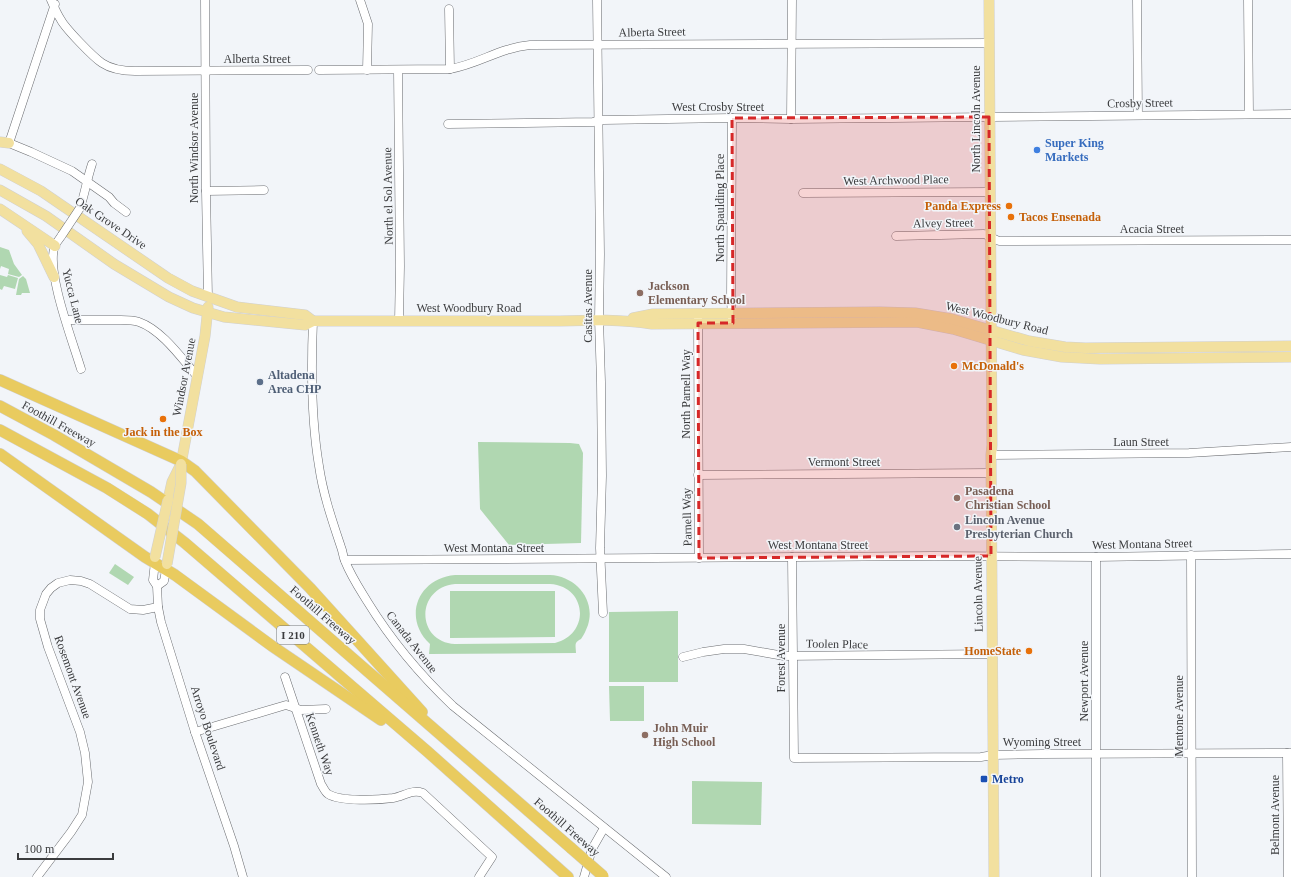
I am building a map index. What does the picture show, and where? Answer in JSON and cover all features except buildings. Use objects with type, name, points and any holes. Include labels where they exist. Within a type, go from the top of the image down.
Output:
[{"type":"highway","points":[[0,380],[181,462],[197,473],[310,588],[453,746]]},
{"type":"highway","name":"Foothill Freeway","points":[[0,406],[54,435],[151,492],[198,524],[604,877]]},
{"type":"highway","name":"I 210","points":[[0,430],[107,488],[148,514],[185,543],[428,752],[565,874]]},
{"type":"highway","points":[[0,454],[145,557],[155,560],[167,567],[272,646],[428,752]]},
{"type":"main road","name":"North Lincoln Avenue","points":[[988,0],[990,238]]},
{"type":"main road","name":"Oak Grove Drive","points":[[0,169],[41,191],[168,278],[192,291],[208,297]]},
{"type":"main road","points":[[0,190],[46,216],[114,264],[150,287],[193,308],[208,312]]},
{"type":"main road","points":[[0,209],[55,246]]},
{"type":"main road","points":[[22,225],[38,244],[54,277]]},
{"type":"main road","name":"Lincoln Avenue","points":[[990,238],[992,445],[990,473],[994,877]]},
{"type":"main road","name":"West Woodbury Road","points":[[208,297],[237,307],[304,315],[313,321]]},
{"type":"main road","name":"Windsor Avenue","points":[[181,462],[205,336],[208,297]]},
{"type":"main road","name":"West Woodbury Road","points":[[208,312],[224,317],[305,325],[313,321],[552,321],[599,319],[625,320],[652,324],[698,318],[917,322],[953,329],[1041,354],[1081,358],[1291,357]]},
{"type":"main road","name":"West Woodbury Road","points":[[732,318],[880,312],[915,313],[960,320],[1047,345],[1080,348],[1291,346]]},
{"type":"main road","points":[[167,567],[181,483],[181,462]]},
{"type":"main road","name":"Arroyo Boulevard","points":[[155,560],[172,482],[181,462]]},
{"type":"street","name":"North Windsor Avenue","points":[[205,0],[208,297]]},
{"type":"street","points":[[360,0],[368,24],[367,70]]},
{"type":"street","name":"Casitas Avenue","points":[[597,0],[600,254],[599,319],[601,390],[601,559],[603,613]]},
{"type":"street","points":[[791,119],[792,0]]},
{"type":"street","points":[[1137,0],[1138,115]]},
{"type":"street","points":[[1248,0],[1249,114]]},
{"type":"street","name":"Alberta Street","points":[[54,2],[61,21],[92,55],[101,63],[110,67],[135,71],[308,70]]},
{"type":"street","points":[[54,2],[5,143],[48,159],[72,171],[109,197],[126,212]]},
{"type":"street","points":[[449,9],[450,69]]},
{"type":"street","name":"Alberta Street","points":[[319,70],[450,69],[464,67],[516,46],[530,45],[989,43]]},
{"type":"street","name":"North el Sol Avenue","points":[[398,70],[400,258],[399,321]]},
{"type":"street","name":"Crosby Street","points":[[989,117],[1291,114]]},
{"type":"street","name":"West Crosby Street","points":[[448,124],[732,118],[791,119],[989,117]]},
{"type":"street","name":"North Spaulding Place","points":[[732,118],[732,318]]},
{"type":"street","name":"Yucca Lane","points":[[81,369],[54,277],[53,259],[55,246],[80,208],[92,164]]},
{"type":"street","points":[[206,191],[264,190]]},
{"type":"street","name":"West Archwood Place","points":[[803,193],[990,192]]},
{"type":"street","name":"Alvey Street","points":[[896,236],[984,234],[990,238]]},
{"type":"street","name":"Acacia Street","points":[[990,238],[999,241],[1291,240]]},
{"type":"street","name":"North Parnell Way","points":[[698,318],[698,475]]},
{"type":"street","points":[[66,320],[138,321],[147,325],[156,332],[171,346],[197,376]]},
{"type":"street","name":"Canada Avenue","points":[[313,321],[313,406],[315,434],[319,466],[328,508],[345,560],[354,581],[381,624],[409,661],[430,685],[458,711],[666,877]]},
{"type":"street","name":"Laun Street","points":[[991,455],[1189,453],[1291,447]]},
{"type":"street","name":"Vermont Street","points":[[698,475],[990,473]]},
{"type":"street","name":"Parnell Way","points":[[698,475],[699,558]]},
{"type":"street","name":"West Montana Street","points":[[345,560],[1291,554]]},
{"type":"street","name":"Mentone Avenue","points":[[1191,555],[1192,877]]},
{"type":"street","name":"Newport Avenue","points":[[1096,556],[1096,877]]},
{"type":"street","name":"Forest Avenue","points":[[792,557],[794,758]]},
{"type":"street","name":"Arroyo Boulevard","points":[[155,560],[153,580],[157,586],[158,607],[163,628],[195,732],[243,877]]},
{"type":"street","points":[[157,586],[164,581],[167,567]]},
{"type":"street","name":"Rosemont Avenue","points":[[37,877],[82,815],[88,782],[85,753],[80,732],[48,647],[40,619],[40,610],[46,594],[58,583],[70,580],[81,581],[90,584],[130,609],[143,610],[158,607]]},
{"type":"street","name":"Toolen Place","points":[[682,657],[703,652],[738,649],[760,651],[784,656],[992,654]]},
{"type":"street","name":"Kenneth Way","points":[[284,677],[321,784],[327,794],[341,800],[394,798],[416,791],[423,792],[492,856],[478,877]]},
{"type":"street","points":[[195,732],[286,705],[294,706],[301,710],[326,709]]},
{"type":"street","name":"Wyoming Street","points":[[794,758],[1289,753]]},
{"type":"street","name":"Belmont Avenue","points":[[1288,877],[1289,753]]},
{"type":"street","points":[[584,877],[592,849],[604,828]]},
{"type":"highlighted area","points":[[989,117],[991,556],[699,558],[698,323],[733,323],[732,118]]},
{"type":"green space","points":[[0,247],[9,250],[14,264],[22,275],[19,277],[8,274],[9,269],[1,266],[0,269]]},
{"type":"green space","points":[[0,275],[7,277],[8,275],[18,278],[15,289],[4,286],[2,290],[0,289]]},
{"type":"green space","points":[[23,276],[26,279],[30,293],[16,295],[19,279]]},
{"type":"green space","points":[[478,442],[579,444],[583,453],[581,543],[509,545],[480,509]]},
{"type":"green space","points":[[115,564],[134,577],[128,585],[109,573]]},
{"type":"green space","points":[[455,575],[550,575],[559,576],[568,580],[575,584],[586,598],[590,615],[585,632],[581,639],[576,643],[576,653],[429,654],[430,644],[422,634],[417,623],[416,612],[418,601],[423,591],[432,583],[442,578]],"holes":[[[455,584],[550,584],[562,587],[571,593],[577,601],[580,611],[579,621],[575,630],[567,638],[555,643],[455,644],[442,641],[433,634],[427,625],[425,615],[427,604],[433,595],[442,588]]]},
{"type":"green space","points":[[450,591],[555,591],[555,637],[450,638]]},
{"type":"green space","points":[[678,611],[678,682],[609,682],[609,612]]},
{"type":"green space","points":[[609,686],[644,686],[644,721],[610,721]]},
{"type":"green space","points":[[692,781],[762,782],[761,825],[692,824]]},
{"type":"place","name":"Super King Markets","points":[[1037,150]]},
{"type":"place","name":"Panda Express","points":[[1009,206]]},
{"type":"place","name":"Tacos Ensenada","points":[[1011,217]]},
{"type":"place","name":"Jackson Elementary School","points":[[640,293]]},
{"type":"place","name":"McDonald's","points":[[954,366]]},
{"type":"place","name":"Altadena Area CHP","points":[[260,382]]},
{"type":"place","name":"Jack in the Box","points":[[163,419]]},
{"type":"place","name":"Pasadena Christian School","points":[[957,498]]},
{"type":"place","name":"Lincoln Avenue Presbyterian Church","points":[[957,527]]},
{"type":"place","name":"HomeState","points":[[1029,651]]},
{"type":"place","name":"John Muir High School","points":[[645,735]]},
{"type":"place","name":"Metro","points":[[984,779]]}]
